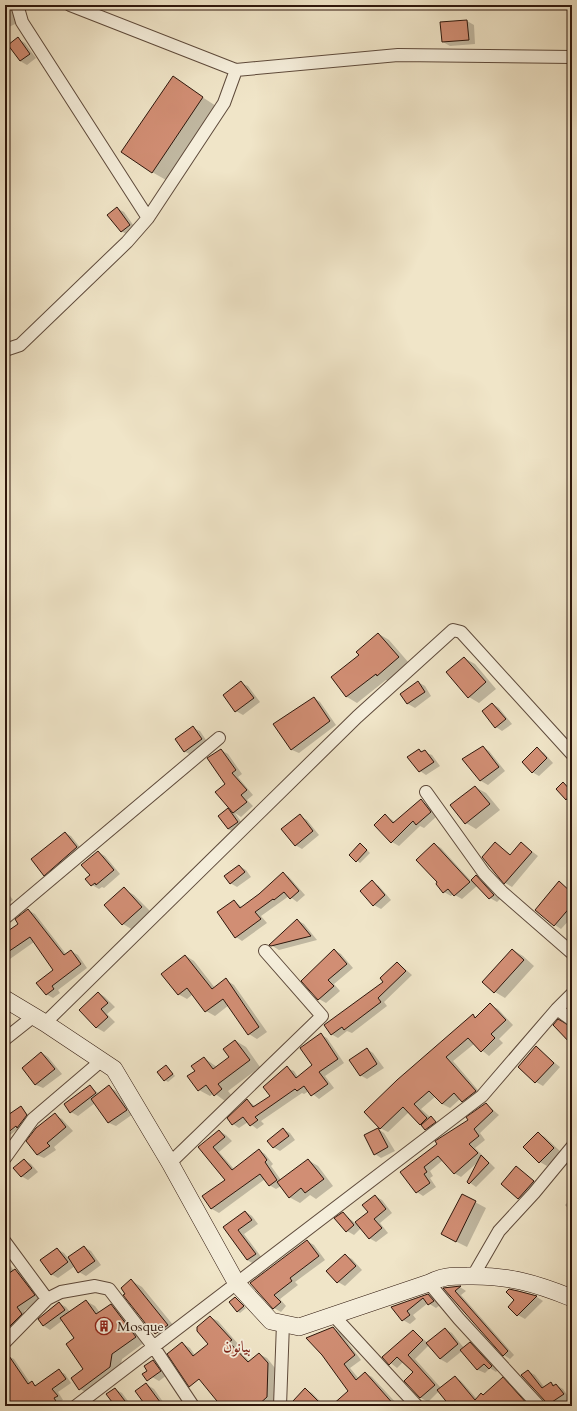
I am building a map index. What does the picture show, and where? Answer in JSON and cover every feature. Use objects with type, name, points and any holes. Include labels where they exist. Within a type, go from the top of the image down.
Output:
[{"type":"street","points":[[20,5],[18,8],[22,22],[148,218]]},
{"type":"street","points":[[70,5],[236,70],[398,55],[572,57]]},
{"type":"street","points":[[5,350],[20,345],[127,242],[148,218],[224,103],[236,70]]},
{"type":"street","points":[[5,1039],[39,1020],[357,717],[453,630],[461,632],[572,754]]},
{"type":"street","points":[[5,918],[219,738]]},
{"type":"street","points":[[426,792],[484,873],[502,892],[572,953]]},
{"type":"street","points":[[170,1163],[322,1016],[265,950]]},
{"type":"street","points":[[83,1404],[153,1346],[237,1284],[482,1096],[557,1009],[572,994]]},
{"type":"street","points":[[5,999],[114,1069],[170,1163],[237,1284],[271,1321],[299,1327],[442,1277],[494,1275],[528,1282],[572,1298]]},
{"type":"street","points":[[557,1009],[572,1020]]},
{"type":"street","points":[[5,1158],[33,1119],[101,1061]]},
{"type":"street","points":[[472,1276],[499,1231],[534,1193],[572,1147]]},
{"type":"street","points":[[5,1242],[47,1299]]},
{"type":"street","points":[[428,1283],[539,1406]]},
{"type":"street","points":[[5,1342],[47,1299],[61,1292],[95,1286],[110,1289],[153,1346],[193,1406]]},
{"type":"street","points":[[334,1315],[417,1406]]},
{"type":"street","points":[[280,1406],[283,1323]]},
{"type":"building","points":[[467,20],[469,40],[442,42],[440,22]]},
{"type":"building","points":[[18,37],[30,54],[20,61],[8,45]]},
{"type":"building","points":[[173,76],[203,97],[152,173],[121,152]]},
{"type":"building","points":[[117,207],[130,225],[121,232],[107,215]]},
{"type":"building","points":[[378,633],[399,657],[377,676],[376,674],[346,697],[331,677],[359,655],[356,652]]},
{"type":"building","points":[[464,657],[486,682],[468,698],[446,672]]},
{"type":"building","points":[[241,681],[254,698],[235,712],[223,695]]},
{"type":"building","points":[[418,681],[425,692],[407,704],[400,694]]},
{"type":"building","points":[[314,697],[330,721],[291,750],[273,724]]},
{"type":"building","points":[[492,703],[506,719],[495,728],[482,711]]},
{"type":"building","points":[[193,726],[202,739],[184,752],[175,739]]},
{"type":"building","points":[[483,746],[499,767],[480,781],[462,759]]},
{"type":"building","points":[[537,747],[547,758],[532,773],[522,762]]},
{"type":"building","points":[[221,749],[236,770],[232,773],[247,790],[241,795],[247,802],[233,813],[215,792],[225,784],[207,758]]},
{"type":"building","points":[[419,749],[421,752],[425,750],[434,762],[419,772],[407,757]]},
{"type":"building","points":[[563,782],[572,792],[566,800],[556,789]]},
{"type":"building","points":[[475,786],[490,804],[465,824],[450,805]]},
{"type":"building","points":[[421,799],[431,812],[416,825],[413,821],[391,843],[374,825],[385,814],[393,823]]},
{"type":"building","points":[[228,808],[238,822],[228,829],[218,816]]},
{"type":"building","points":[[300,814],[313,831],[295,846],[281,829]]},
{"type":"building","points":[[65,832],[77,847],[44,876],[31,859]]},
{"type":"building","points":[[495,842],[510,855],[521,842],[532,852],[504,884],[482,857]]},
{"type":"building","points":[[360,843],[367,850],[356,862],[349,855]]},
{"type":"building","points":[[434,843],[470,882],[454,896],[448,889],[443,893],[436,884],[437,882],[416,860]]},
{"type":"building","points":[[98,851],[114,870],[96,885],[95,883],[91,886],[85,879],[90,875],[81,865]]},
{"type":"building","points":[[239,865],[245,872],[230,884],[224,876]]},
{"type":"building","points":[[283,872],[299,891],[290,899],[284,892],[255,912],[261,919],[235,938],[217,912],[234,900],[240,908],[259,894]]},
{"type":"building","points":[[476,875],[494,895],[489,899],[471,880]]},
{"type":"building","points":[[372,880],[385,895],[373,906],[360,891]]},
{"type":"building","points":[[559,881],[572,893],[572,905],[554,926],[535,910]]},
{"type":"building","points":[[124,887],[142,907],[122,925],[104,905]]},
{"type":"building","points":[[28,909],[64,955],[71,950],[81,964],[52,986],[54,989],[46,995],[36,983],[53,970],[30,937],[5,954],[5,933],[18,924],[15,919]]},
{"type":"building","points":[[297,919],[311,936],[271,946],[269,945]]},
{"type":"building","points":[[334,949],[347,964],[328,980],[334,986],[318,1000],[301,981]]},
{"type":"building","points":[[512,949],[524,960],[494,993],[482,982]]},
{"type":"building","points":[[185,955],[212,989],[226,978],[259,1027],[248,1035],[223,999],[205,1012],[187,988],[178,995],[161,974]]},
{"type":"building","points":[[397,962],[406,971],[378,998],[381,1002],[344,1030],[342,1027],[331,1035],[324,1025],[383,982],[380,978]]},
{"type":"building","points":[[98,992],[108,1003],[101,1009],[108,1017],[96,1028],[79,1010]]},
{"type":"building","points":[[490,1003],[506,1020],[491,1034],[495,1038],[481,1052],[468,1038],[446,1057],[476,1091],[462,1102],[454,1093],[442,1104],[429,1091],[414,1104],[427,1118],[420,1125],[403,1107],[380,1129],[364,1112],[397,1080],[473,1014],[475,1018]]},
{"type":"building","points":[[558,1019],[572,1027],[572,1045],[553,1025]]},
{"type":"building","points":[[321,1033],[338,1059],[319,1072],[328,1084],[311,1096],[304,1086],[297,1091],[295,1089],[255,1117],[258,1120],[250,1126],[243,1117],[232,1125],[227,1118],[247,1099],[253,1107],[270,1096],[263,1087],[287,1066],[296,1078],[312,1065],[300,1048]]},
{"type":"building","points":[[235,1040],[250,1060],[218,1084],[222,1089],[214,1096],[206,1085],[198,1091],[187,1076],[195,1071],[191,1066],[204,1057],[213,1069],[229,1057],[223,1049]]},
{"type":"building","points":[[536,1046],[554,1063],[535,1083],[518,1067]]},
{"type":"building","points":[[367,1048],[377,1064],[360,1076],[349,1060]]},
{"type":"building","points":[[41,1052],[55,1069],[35,1085],[22,1068]]},
{"type":"building","points":[[166,1065],[173,1074],[164,1081],[157,1072]]},
{"type":"building","points":[[90,1085],[96,1093],[70,1113],[64,1104]]},
{"type":"building","points":[[109,1085],[127,1110],[108,1123],[91,1099]]},
{"type":"building","points":[[486,1103],[493,1111],[474,1129],[479,1136],[469,1144],[478,1153],[454,1174],[438,1156],[424,1167],[427,1172],[424,1174],[430,1183],[416,1193],[400,1172],[437,1144],[435,1141],[468,1120],[466,1117]]},
{"type":"building","points":[[21,1106],[27,1115],[17,1128],[16,1126],[5,1135],[5,1117]]},
{"type":"building","points":[[55,1113],[66,1127],[47,1143],[50,1146],[37,1155],[26,1141],[36,1128]]},
{"type":"building","points":[[431,1116],[436,1122],[425,1130],[421,1125]]},
{"type":"building","points":[[283,1128],[289,1136],[273,1148],[267,1141]]},
{"type":"building","points":[[378,1128],[388,1147],[374,1155],[364,1135]]},
{"type":"building","points":[[219,1130],[225,1137],[213,1147],[232,1170],[259,1149],[267,1160],[265,1162],[277,1180],[269,1186],[260,1174],[211,1209],[202,1196],[225,1180],[198,1147]]},
{"type":"building","points":[[538,1132],[554,1148],[539,1163],[523,1147]]},
{"type":"building","points":[[481,1155],[489,1163],[469,1184],[467,1182]]},
{"type":"building","points":[[24,1159],[32,1168],[21,1177],[13,1168]]},
{"type":"building","points":[[308,1159],[324,1179],[305,1193],[301,1188],[289,1198],[277,1182]]},
{"type":"building","points":[[516,1166],[534,1181],[518,1199],[501,1184]]},
{"type":"building","points":[[462,1194],[476,1201],[456,1242],[441,1234]]},
{"type":"building","points":[[375,1195],[386,1209],[374,1219],[382,1228],[369,1239],[355,1222],[368,1212],[362,1205]]},
{"type":"building","points":[[245,1211],[252,1220],[238,1230],[256,1254],[247,1260],[223,1227]]},
{"type":"building","points":[[343,1212],[354,1225],[346,1232],[334,1218]]},
{"type":"building","points":[[307,1240],[319,1256],[290,1278],[292,1281],[274,1295],[281,1302],[273,1309],[250,1283]]},
{"type":"building","points":[[84,1246],[95,1261],[78,1273],[68,1257]]},
{"type":"building","points":[[57,1248],[68,1262],[51,1275],[40,1260]]},
{"type":"building","points":[[345,1254],[356,1266],[337,1283],[326,1271]]},
{"type":"building","points":[[15,1269],[35,1295],[17,1307],[22,1314],[5,1331],[5,1276]]},
{"type":"building","points":[[131,1279],[168,1325],[155,1334],[123,1295],[125,1294],[121,1288]]},
{"type":"building","points":[[461,1286],[455,1291],[508,1351],[503,1356],[443,1288]]},
{"type":"building","points":[[509,1289],[537,1296],[517,1316],[508,1307],[514,1300],[506,1292]]},
{"type":"building","points":[[428,1294],[434,1301],[428,1305],[423,1298],[407,1311],[410,1315],[402,1321],[391,1307]]},
{"type":"building","points":[[235,1297],[244,1306],[237,1312],[229,1302]]},
{"type":"building","points":[[86,1300],[96,1314],[111,1304],[136,1337],[112,1354],[110,1367],[79,1390],[71,1378],[83,1369],[66,1344],[74,1338],[60,1318]]},
{"type":"building","points":[[59,1302],[65,1310],[43,1326],[38,1319]]},
{"type":"building","points":[[210,1316],[232,1340],[229,1342],[248,1362],[259,1353],[268,1363],[267,1397],[257,1406],[221,1406],[199,1379],[189,1387],[167,1354],[182,1342],[193,1356],[208,1344],[197,1331],[197,1327]]},
{"type":"building","points":[[333,1327],[355,1355],[344,1364],[356,1380],[365,1372],[395,1406],[331,1406],[348,1391],[322,1355],[306,1338]]},
{"type":"building","points":[[445,1328],[458,1344],[440,1359],[426,1343]]},
{"type":"building","points":[[413,1330],[423,1340],[408,1355],[435,1385],[420,1398],[404,1381],[413,1372],[397,1357],[389,1365],[382,1357]]},
{"type":"building","points":[[470,1342],[492,1366],[489,1369],[484,1364],[477,1370],[460,1350]]},
{"type":"building","points":[[5,1350],[28,1384],[32,1381],[35,1386],[59,1369],[66,1379],[52,1389],[58,1396],[54,1398],[59,1406],[5,1406]]},
{"type":"building","points":[[153,1360],[161,1371],[147,1381],[142,1374],[147,1371],[144,1366]]},
{"type":"building","points":[[528,1370],[542,1388],[551,1382],[553,1386],[556,1384],[564,1394],[546,1406],[545,1401],[521,1375]]},
{"type":"building","points":[[455,1376],[475,1400],[481,1393],[483,1395],[503,1377],[529,1406],[460,1406],[455,1401],[449,1405],[437,1390]]},
{"type":"building","points":[[146,1383],[163,1406],[146,1406],[135,1391]]},
{"type":"building","points":[[115,1388],[125,1401],[117,1406],[115,1406],[106,1394]]},
{"type":"building","points":[[305,1388],[323,1406],[298,1406],[293,1401]]},
{"type":"place","name":"Mosque","points":[[104,1326]]},
{"type":"district","name":"بيانون","points":[[237,1347]]}]
